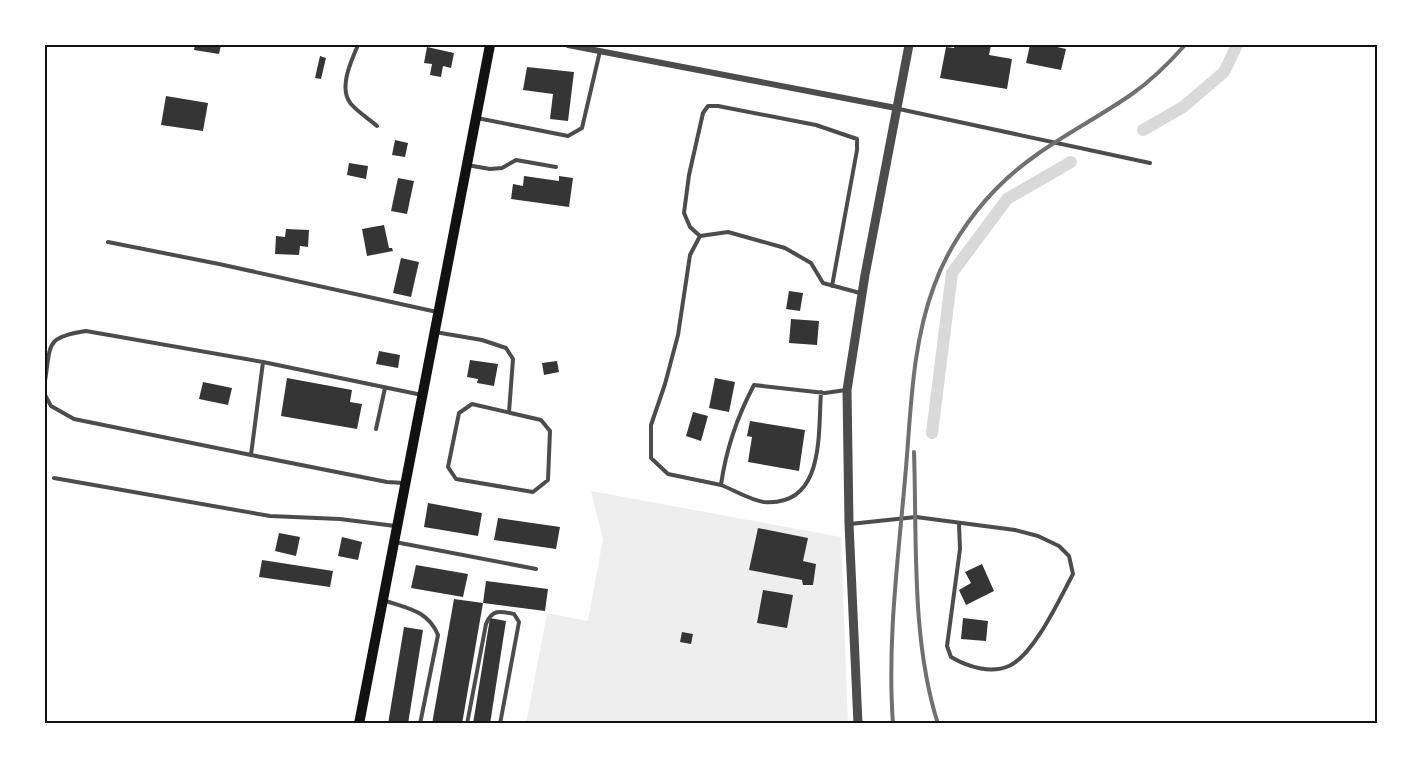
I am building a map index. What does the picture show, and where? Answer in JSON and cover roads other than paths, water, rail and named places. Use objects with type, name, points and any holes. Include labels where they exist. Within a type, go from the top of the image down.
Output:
[{"type":"main road","points":[[359,724],[490,45]]},
{"type":"street","points":[[568,45],[896,108]]},
{"type":"street","points":[[858,724],[849,524],[847,390],[862,294],[909,45]]},
{"type":"lane","points":[[358,45],[350,62],[345,87],[349,103],[377,126]]},
{"type":"lane","points":[[476,118],[568,136],[582,128],[600,51]]},
{"type":"lane","points":[[699,236],[690,227],[684,213],[689,175],[703,113],[708,106],[816,125],[857,139],[857,150],[832,286]]},
{"type":"lane","points":[[896,108],[1150,163]]},
{"type":"lane","points":[[466,165],[490,169],[502,168],[516,160],[556,167]]},
{"type":"lane","points":[[699,236],[728,232],[785,248],[811,263],[823,283],[862,294]]},
{"type":"lane","points":[[699,236],[690,255],[678,335],[651,425],[651,458],[668,474],[721,485],[762,502],[781,501],[797,495],[807,482],[817,459],[820,392]]},
{"type":"lane","points":[[108,242],[438,312]]},
{"type":"lane","points":[[45,381],[51,346],[62,334],[86,330],[263,362],[422,395]]},
{"type":"lane","points":[[434,332],[482,340],[506,348],[513,359],[509,412]]},
{"type":"lane","points":[[251,455],[263,362]]},
{"type":"lane","points":[[721,485],[726,454],[741,411],[754,385],[820,392],[847,390]]},
{"type":"lane","points":[[376,429],[385,388]]},
{"type":"lane","points":[[45,395],[51,406],[74,419],[387,482],[405,483]]},
{"type":"lane","points":[[472,404],[509,412],[541,420],[550,431],[548,480],[532,492],[456,479],[448,467],[459,413],[472,404]]},
{"type":"lane","points":[[54,478],[270,516],[340,519],[397,526]]},
{"type":"lane","points":[[849,524],[916,517],[1015,530],[1038,536],[1059,546],[1069,556],[1073,574],[1048,621],[1028,650],[1011,665],[992,670],[960,663],[951,657],[947,646],[960,549],[959,523]]},
{"type":"lane","points":[[394,542],[536,569]]},
{"type":"lane","points":[[382,600],[428,618],[438,635],[420,724]]},
{"type":"lane","points":[[467,724],[486,624],[494,612],[500,611],[514,614],[519,622],[500,724]]},
{"type":"waterway","points":[[1143,130],[1183,107],[1224,72],[1237,45]]},
{"type":"waterway","points":[[932,433],[952,273],[1007,199],[1071,162]]},
{"type":"railway","points":[[893,724],[892,632],[913,381],[926,309],[939,273],[967,223],[985,200],[1010,175],[1043,150],[1139,89],[1185,45]]},
{"type":"railway","points":[[914,452],[919,624],[929,692],[938,724]]}]
